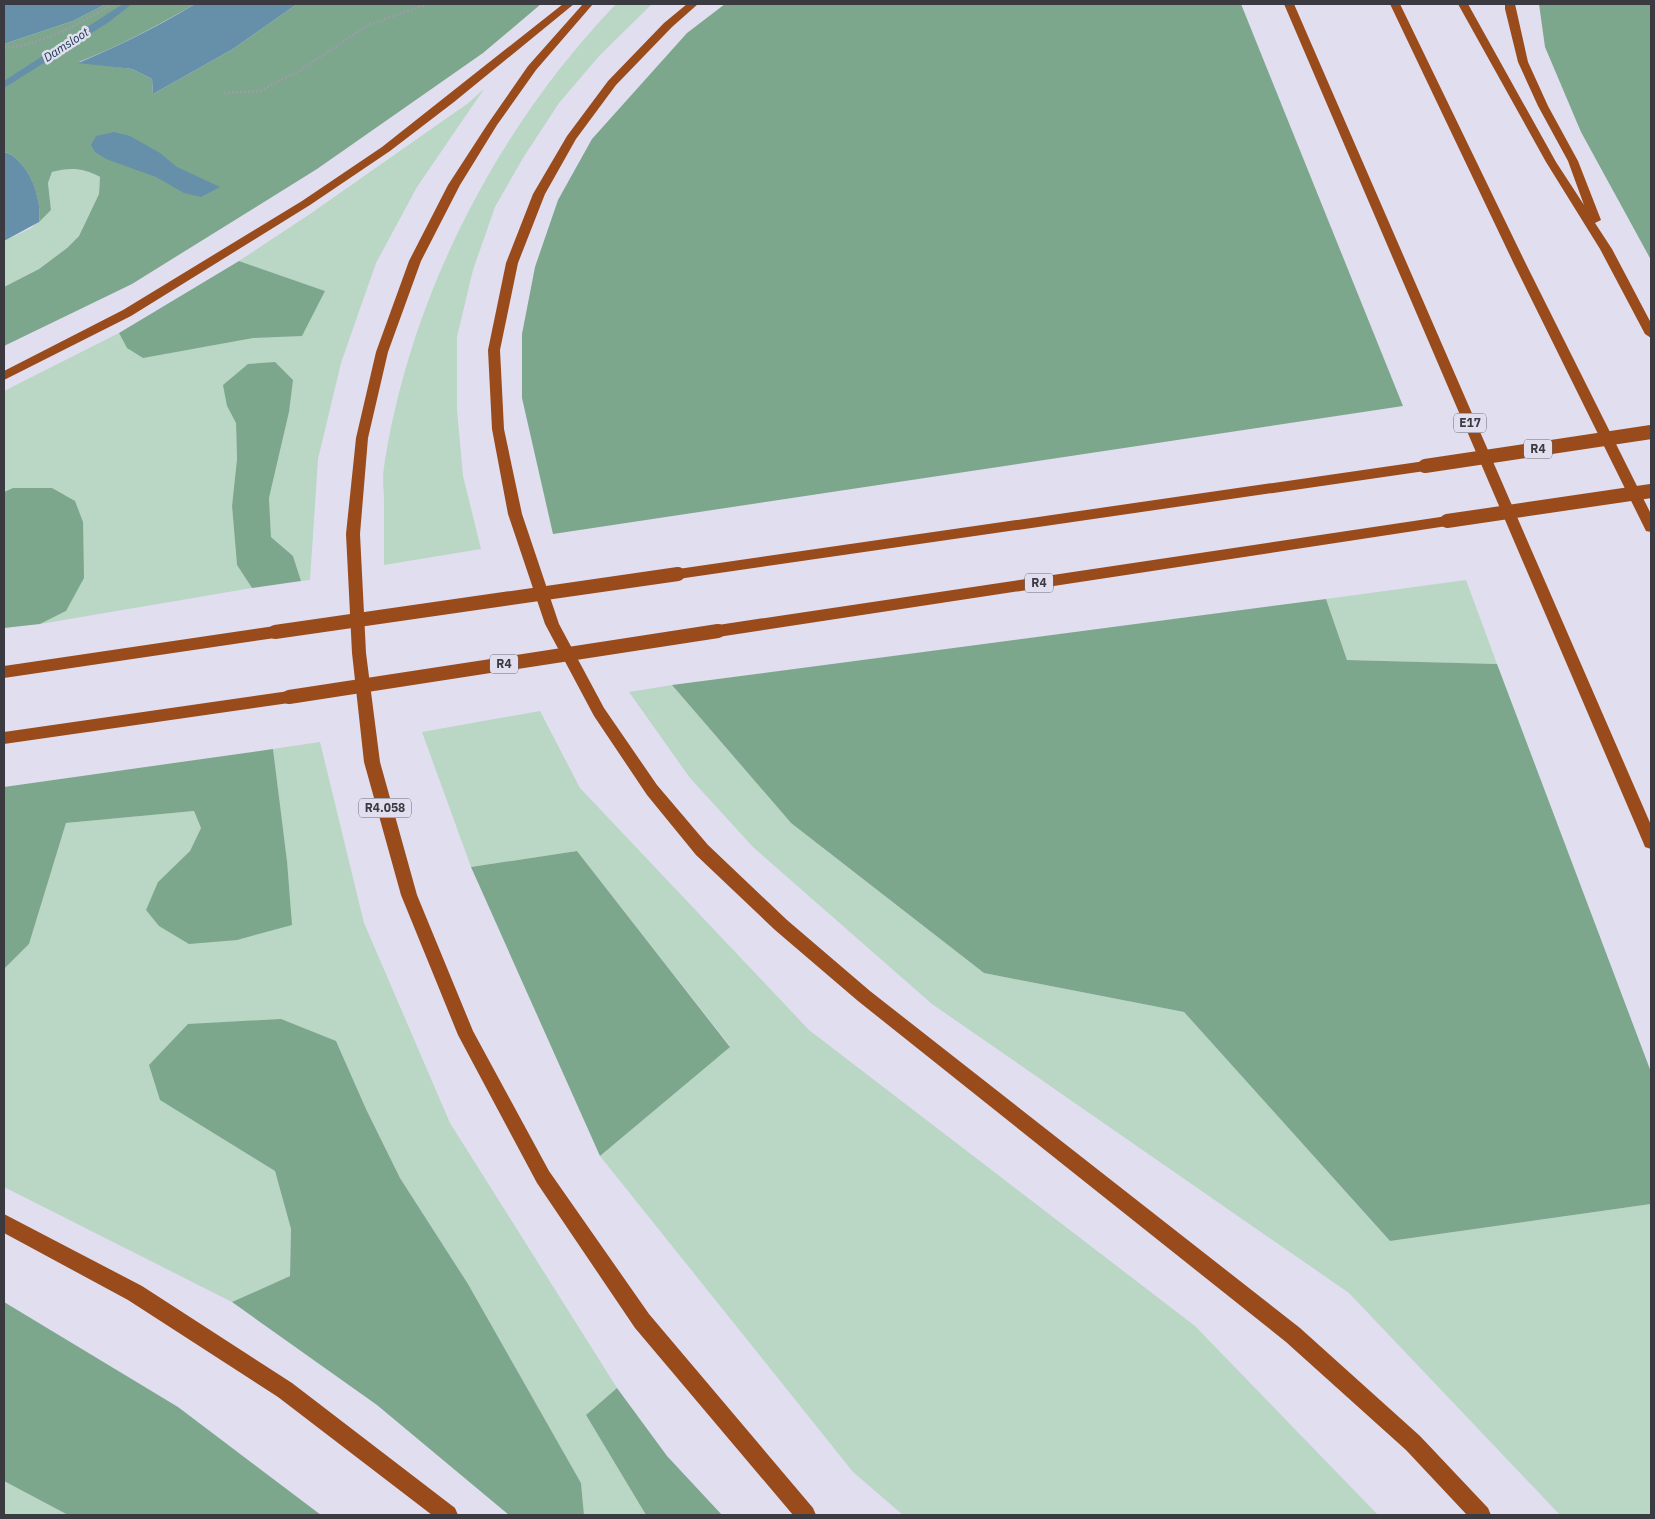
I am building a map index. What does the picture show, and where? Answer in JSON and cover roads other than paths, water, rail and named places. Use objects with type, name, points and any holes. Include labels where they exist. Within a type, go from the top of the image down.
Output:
[{"type":"highway","points":[[4,376],[127,313],[306,203],[386,148],[450,100],[569,4]]},
{"type":"highway","name":"R4.058","points":[[588,4],[532,68],[492,125],[454,185],[414,261],[382,352],[362,438],[353,534],[359,653],[372,762],[409,895],[466,1035],[543,1177],[642,1321],[806,1515]]},
{"type":"highway","points":[[693,4],[668,25],[612,83],[571,138],[539,194],[510,272],[494,350],[498,429],[515,514],[552,624],[599,712],[652,790],[702,850],[781,925],[872,1002],[1293,1335],[1413,1444],[1481,1515]]},
{"type":"highway","name":"E17","points":[[1289,4],[1651,842]]},
{"type":"highway","points":[[1395,4],[1520,264],[1651,527]]},
{"type":"highway","points":[[1463,4],[1551,162],[1606,250],[1651,334]]},
{"type":"highway","points":[[1510,4],[1523,62],[1543,106],[1573,161],[1606,250]]},
{"type":"highway","name":"R4","points":[[4,672],[1651,432]]},
{"type":"highway","name":"R4","points":[[4,738],[289,697],[1651,491]]},
{"type":"highway","points":[[4,1223],[135,1293],[285,1390],[448,1515]]},
{"type":"water","points":[[4,4],[106,4],[73,21],[4,44]]},
{"type":"water","points":[[195,4],[297,4],[233,49],[153,94],[152,79],[132,69],[78,63],[138,36]]},
{"type":"water","points":[[114,132],[130,136],[160,153],[177,167],[220,187],[201,197],[184,193],[156,177],[106,159],[95,152],[91,145],[96,136]]},
{"type":"water","points":[[4,152],[13,156],[27,171],[36,192],[40,213],[39,222],[4,241]]},
{"type":"waterway","name":"Damsloot","points":[[4,85],[128,4]]}]
